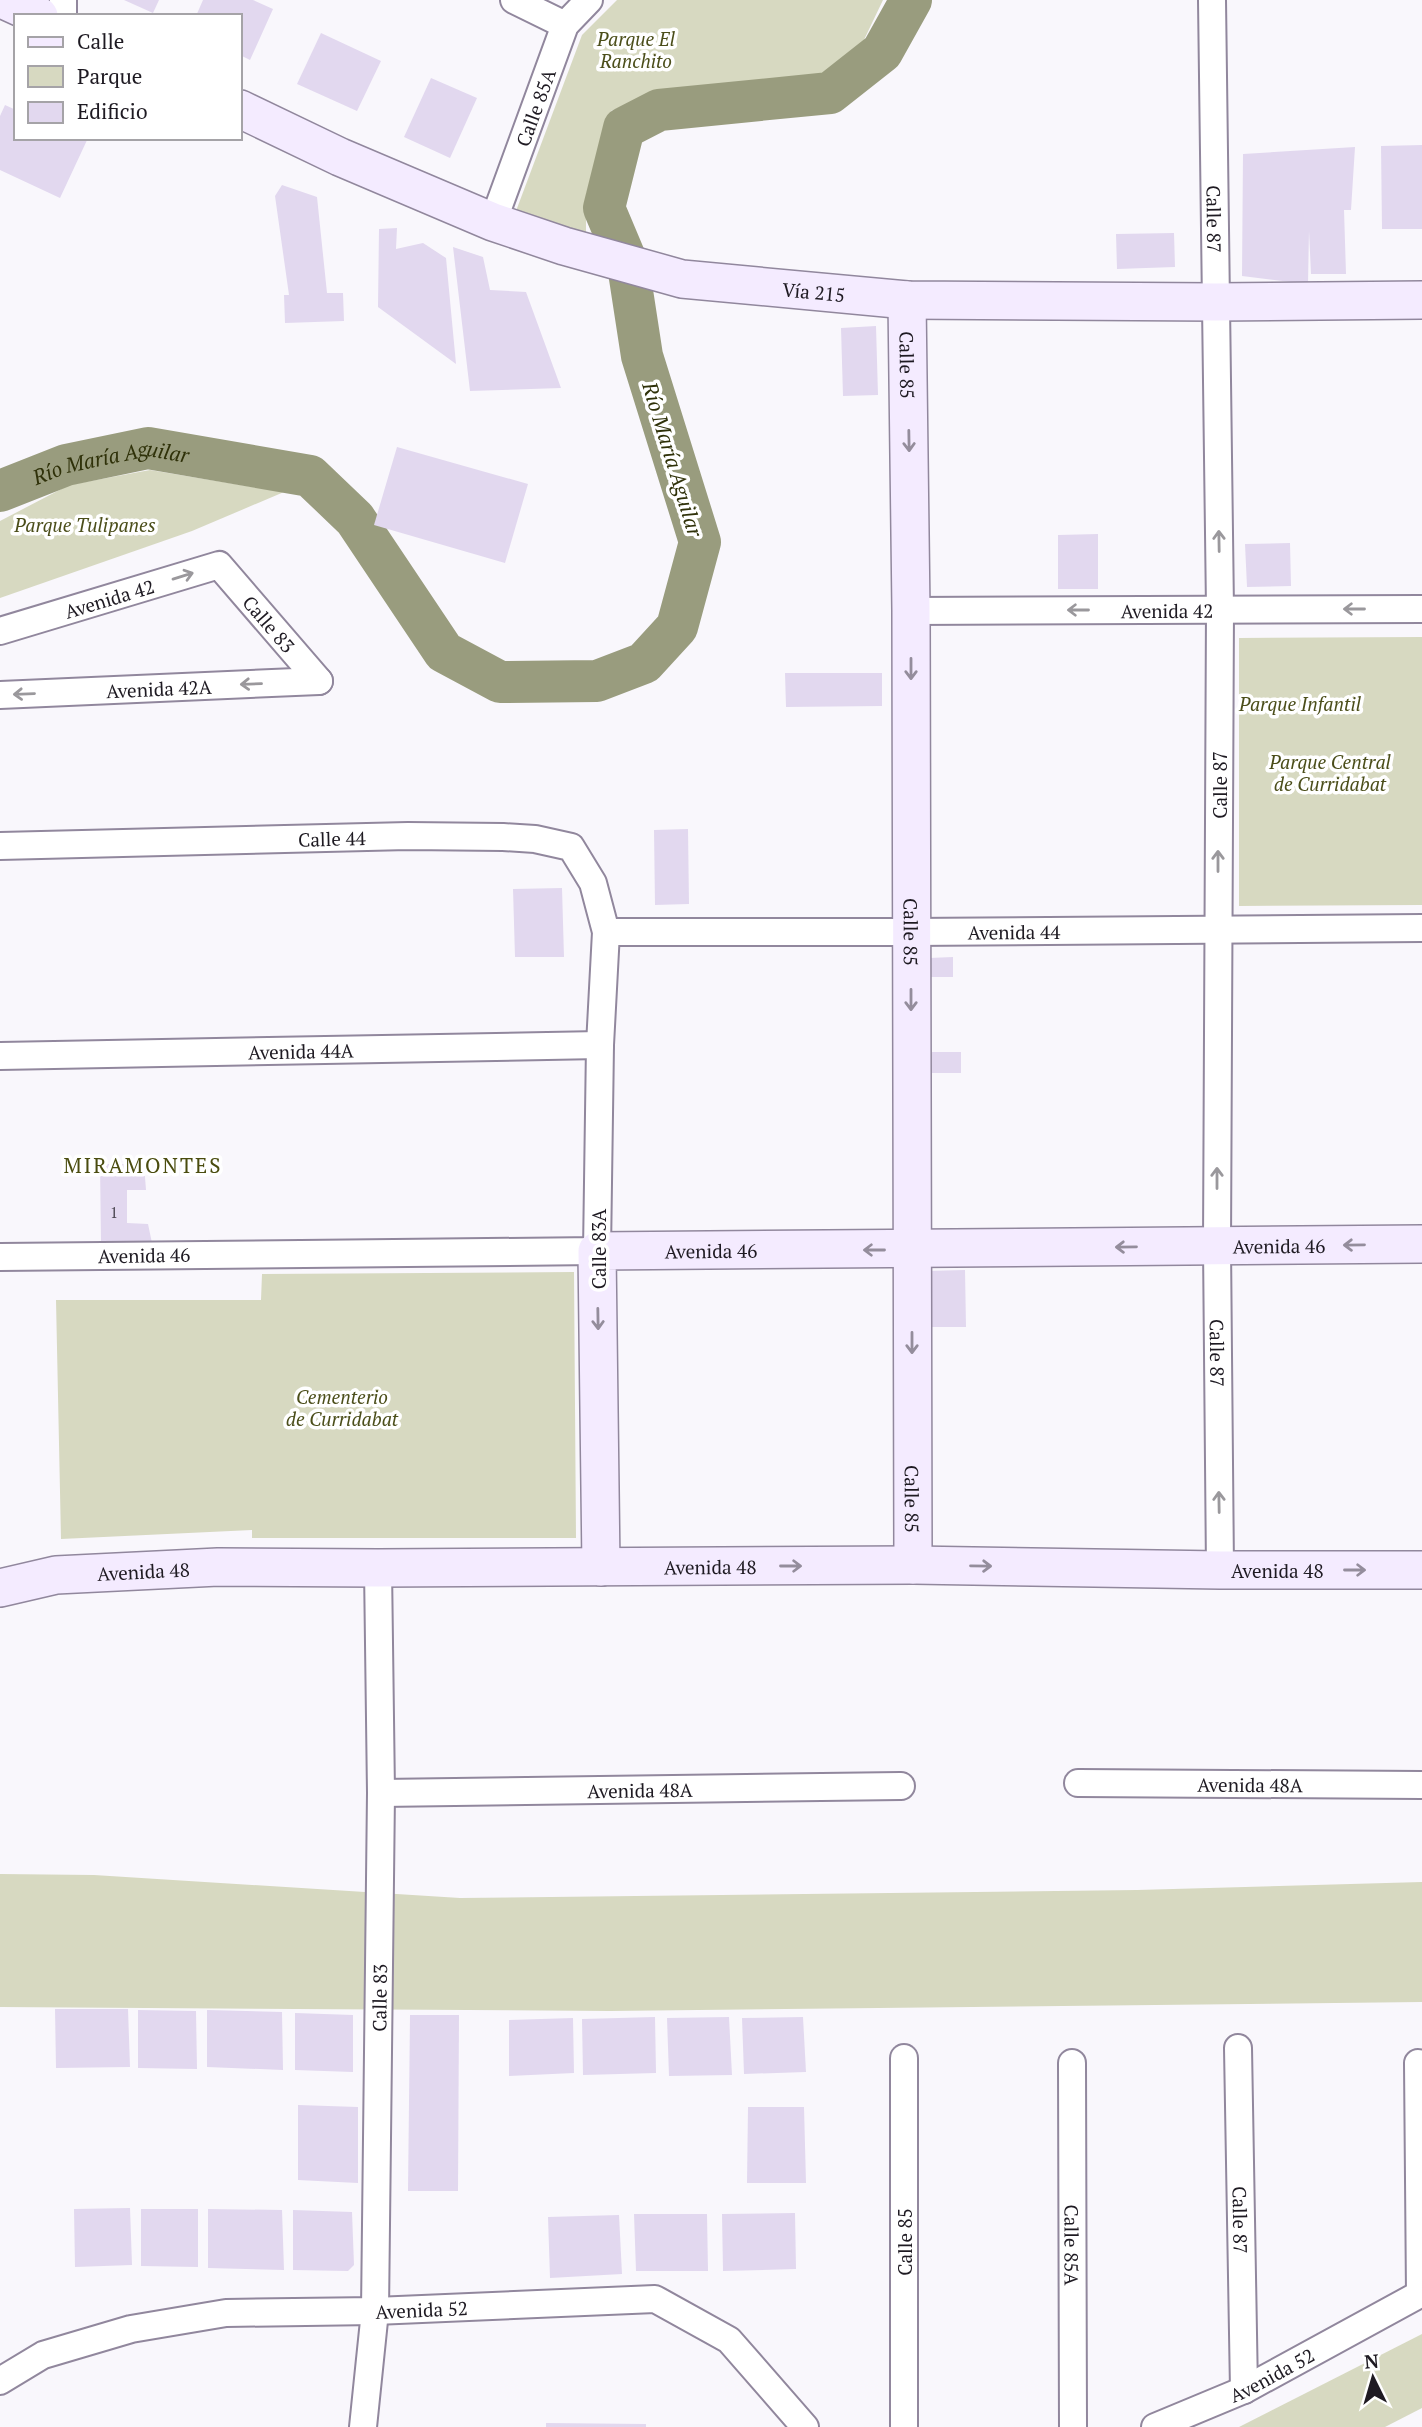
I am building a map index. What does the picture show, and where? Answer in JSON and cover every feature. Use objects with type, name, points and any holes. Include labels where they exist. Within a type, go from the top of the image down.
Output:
[{"type":"main road","points":[[4,0],[35,14]]},
{"type":"main road","name":"Vía 215","points":[[242,109],[340,157],[493,222],[564,246],[682,279],[907,300],[1422,300]]},
{"type":"main road","name":"Calle 85","points":[[907,300],[911,611],[913,1565]]},
{"type":"main road","name":"Avenida 46","points":[[597,1251],[1422,1244]]},
{"type":"main road","name":"Calle 83A","points":[[597,1251],[600,1567]]},
{"type":"main road","name":"Avenida 48","points":[[0,1588],[56,1576],[218,1567],[913,1565],[1422,1570]]},
{"type":"street","points":[[514,0],[565,25]]},
{"type":"street","name":"Calle 85A","points":[[493,222],[565,25],[589,0]]},
{"type":"street","name":"Calle 87","points":[[1212,0],[1220,610],[1217,1246],[1220,1570]]},
{"type":"street","name":"Avenida 42","points":[[0,631],[219,565]]},
{"type":"street","name":"Calle 83","points":[[219,565],[319,681]]},
{"type":"street","name":"Avenida 42","points":[[911,611],[1422,609]]},
{"type":"street","name":"Avenida 42A","points":[[0,695],[319,681]]},
{"type":"street","name":"Calle 44","points":[[0,846],[408,836],[535,839],[571,847],[593,883],[606,932]]},
{"type":"street","name":"Avenida 44","points":[[606,932],[1422,928]]},
{"type":"street","name":"Calle 83A","points":[[597,1251],[600,1045],[606,932]]},
{"type":"street","name":"Avenida 44A","points":[[0,1056],[600,1045]]},
{"type":"street","name":"Avenida 46","points":[[0,1256],[597,1251]]},
{"type":"street","name":"Calle 83","points":[[363,2427],[375,2311],[381,1793],[379,1568]]},
{"type":"street","name":"Avenida 48A","points":[[1078,1783],[1422,1785]]},
{"type":"street","name":"Avenida 48A","points":[[381,1793],[901,1786]]},
{"type":"street","name":"Calle 87","points":[[1238,2048],[1244,2390]]},
{"type":"street","name":"Calle 85","points":[[904,2057],[904,2427]]},
{"type":"street","name":"Calle 85A","points":[[1072,2063],[1073,2427]]},
{"type":"street","name":"Avenida 52","points":[[1155,2427],[1244,2390],[1420,2294],[1418,2063]]},
{"type":"street","name":"Avenida 52","points":[[0,2381],[43,2355],[131,2329],[226,2314],[375,2311],[655,2299],[729,2340],[805,2427]]},
{"type":"green space","name":"Parque El Ranchito","points":[[617,0],[883,0],[862,44],[823,77],[650,94],[611,111],[586,195],[586,234],[516,211],[582,35]]},
{"type":"green space","name":"Parque Tulipanes","points":[[150,470],[284,492],[192,531],[0,598],[0,521],[69,485]]},
{"type":"green space","name":"Parque Central de Curridabat","points":[[1422,637],[1422,905],[1239,906],[1239,638]]},
{"type":"green space","name":"Cementerio de Curridabat","points":[[574,1272],[576,1538],[252,1538],[252,1530],[61,1539],[56,1300],[261,1300],[262,1274]]},
{"type":"green space","points":[[0,1874],[94,1875],[460,1898],[1137,1890],[1422,1882],[1422,2002],[610,2011],[0,2007]]},
{"type":"green space","points":[[1422,2334],[1422,2408],[1385,2427],[1239,2427]]},
{"type":"building","points":[[124,0],[159,0],[153,13]]},
{"type":"building","points":[[203,0],[253,0],[273,9],[250,60],[242,56],[242,14],[197,14]]},
{"type":"building","points":[[321,33],[381,61],[357,111],[297,84]]},
{"type":"building","points":[[431,78],[477,98],[450,158],[404,137]]},
{"type":"building","points":[[5,105],[14,109],[14,140],[87,140],[60,198],[0,170],[0,116]]},
{"type":"building","points":[[1422,145],[1422,229],[1382,229],[1381,146]]},
{"type":"building","points":[[1355,147],[1351,210],[1344,210],[1346,274],[1311,274],[1309,231],[1308,284],[1242,276],[1243,154]]},
{"type":"building","points":[[282,185],[317,197],[327,293],[343,293],[344,321],[285,323],[284,295],[289,295],[275,196]]},
{"type":"building","points":[[397,228],[396,249],[423,243],[446,258],[456,364],[378,307],[379,229]]},
{"type":"building","points":[[1174,233],[1175,267],[1117,269],[1116,234]]},
{"type":"building","points":[[453,247],[483,257],[490,290],[526,292],[561,388],[470,391]]},
{"type":"building","points":[[876,326],[878,395],[843,396],[841,328]]},
{"type":"building","points":[[397,447],[528,484],[505,563],[374,525]]},
{"type":"building","points":[[1098,534],[1098,589],[1058,589],[1058,535]]},
{"type":"building","points":[[1290,543],[1291,586],[1247,587],[1245,544]]},
{"type":"building","points":[[785,673],[882,673],[882,706],[786,707]]},
{"type":"building","points":[[688,829],[689,904],[655,905],[654,830]]},
{"type":"building","points":[[562,888],[564,957],[515,957],[513,889]]},
{"type":"building","points":[[953,957],[953,977],[929,977],[929,958]]},
{"type":"building","points":[[932,1052],[961,1052],[961,1073],[932,1073]]},
{"type":"building","points":[[100,1164],[144,1164],[146,1190],[127,1190],[127,1223],[148,1224],[152,1243],[101,1242]]},
{"type":"building","points":[[965,1270],[966,1327],[927,1327],[926,1271]]},
{"type":"building","points":[[55,2009],[128,2009],[130,2067],[56,2068]]},
{"type":"building","points":[[138,2010],[196,2011],[197,2069],[138,2068]]},
{"type":"building","points":[[207,2010],[282,2012],[283,2070],[207,2067]]},
{"type":"building","points":[[295,2013],[353,2015],[353,2072],[295,2070]]},
{"type":"building","points":[[410,2015],[459,2015],[458,2191],[408,2191]]},
{"type":"building","points":[[655,2017],[656,2073],[583,2075],[582,2019]]},
{"type":"building","points":[[729,2017],[732,2075],[669,2076],[667,2018]]},
{"type":"building","points":[[803,2017],[806,2072],[744,2074],[742,2018]]},
{"type":"building","points":[[573,2018],[574,2073],[509,2076],[509,2020]]},
{"type":"building","points":[[298,2105],[358,2107],[358,2183],[298,2180]]},
{"type":"building","points":[[748,2107],[804,2107],[806,2183],[747,2183]]},
{"type":"building","points":[[130,2208],[132,2265],[75,2267],[74,2209]]},
{"type":"building","points":[[141,2209],[198,2209],[198,2267],[141,2266]]},
{"type":"building","points":[[208,2209],[282,2210],[284,2270],[208,2268]]},
{"type":"building","points":[[293,2210],[352,2212],[354,2265],[348,2271],[293,2270]]},
{"type":"building","points":[[795,2213],[796,2269],[723,2271],[722,2214]]},
{"type":"building","points":[[634,2214],[707,2214],[708,2271],[636,2271]]},
{"type":"building","points":[[619,2215],[622,2274],[550,2278],[548,2217]]},
{"type":"building","points":[[546,2423],[646,2424],[646,2427],[546,2427]]},
{"type":"waterway","name":"Río María Aguilar","points":[[0,491],[66,465],[148,448],[310,476],[355,519],[444,652],[500,682],[597,681],[644,663],[677,627],[700,542],[642,356],[628,265],[604,208],[624,128],[659,110],[830,93],[882,52],[911,0]]},
{"type":"district","name":"MIRAMONTES","points":[[143,1165]]},
{"type":"park label","name":"Parque Infantil","points":[[1300,703]]}]
